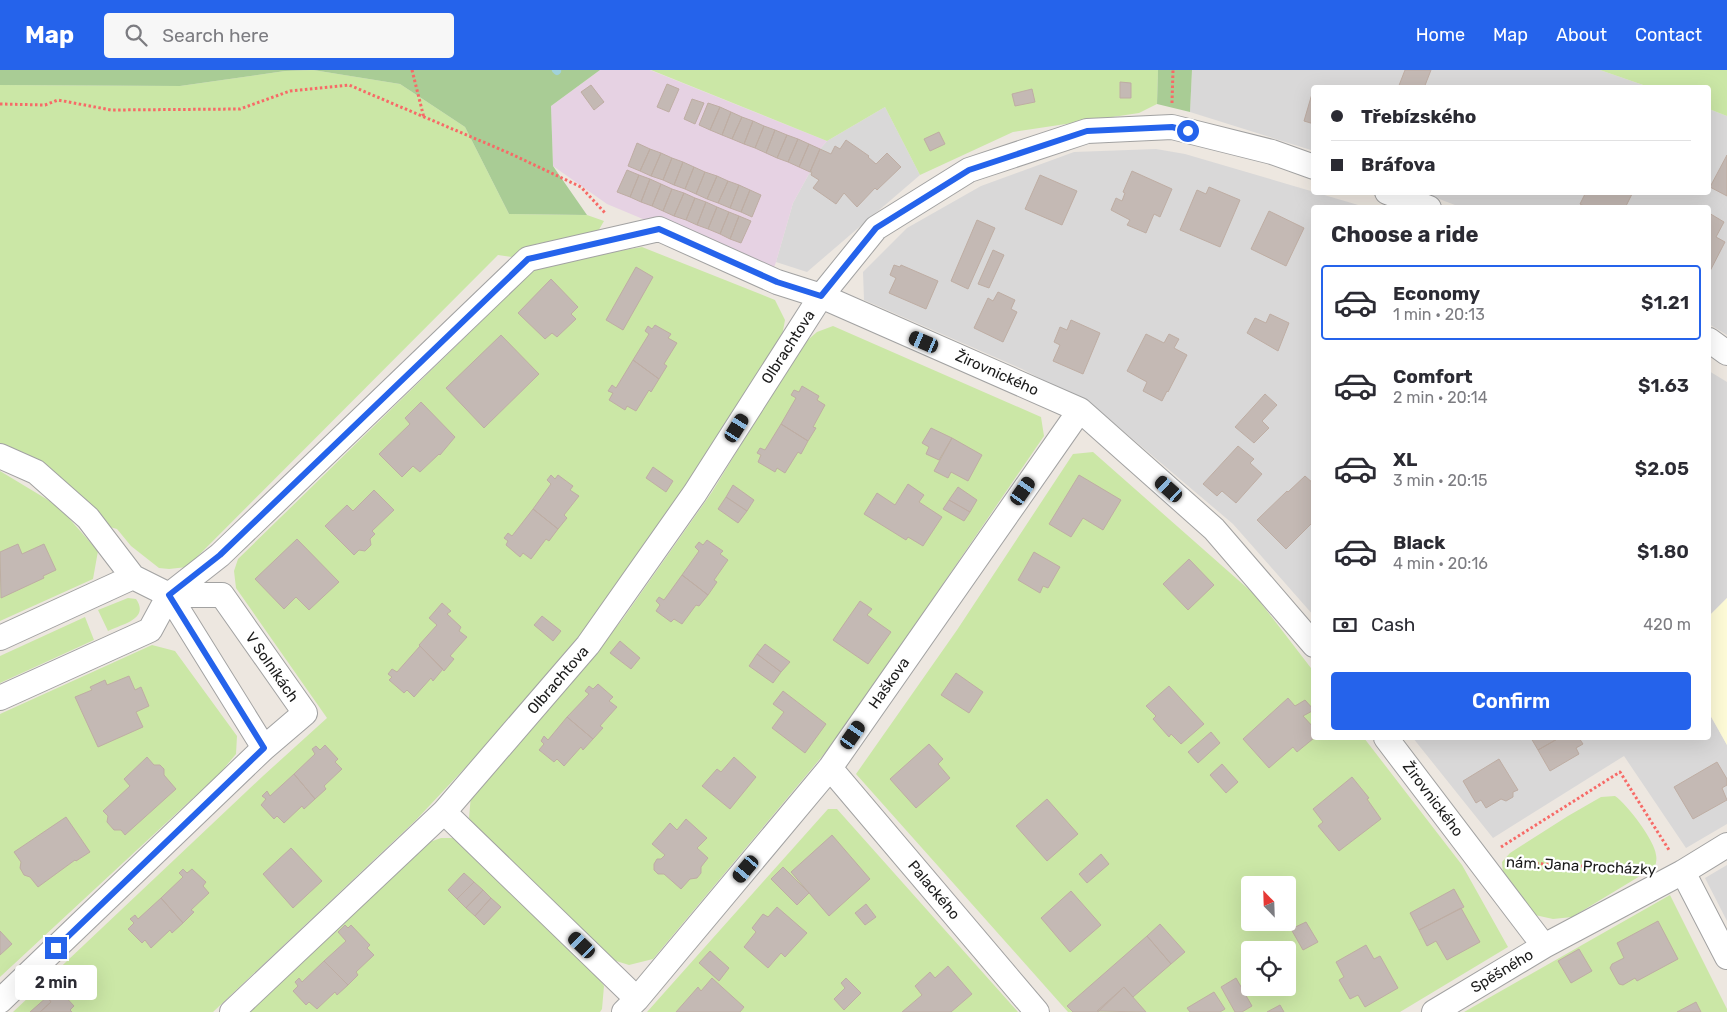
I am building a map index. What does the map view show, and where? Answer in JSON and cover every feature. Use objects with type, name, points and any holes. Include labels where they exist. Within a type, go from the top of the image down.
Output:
[{"type":"street","name":"Olbrachtova","points":[[232,1012],[444,812],[588,645],[695,493],[821,296],[876,228],[969,170],[1087,131],[1172,127],[1272,152],[1311,166]]},
{"type":"street","points":[[1395,195],[1421,205]]},
{"type":"street","name":"Žirovnického","points":[[169,595],[220,555],[528,259],[659,229],[777,282],[821,296],[1080,410],[1214,529],[1311,642]]},
{"type":"street","points":[[1711,341],[1727,353]]},
{"type":"street","name":"Haškova","points":[[630,1005],[830,768],[1080,410]]},
{"type":"street","points":[[0,456],[36,472],[88,518],[133,577],[0,638]]},
{"type":"street","name":"V Solníkách","points":[[133,577],[169,595],[222,595],[305,713],[264,748]]},
{"type":"street","points":[[0,698],[150,630],[169,595],[264,748],[0,1001]]},
{"type":"street","name":"Žirovnického","points":[[1388,740],[1480,860]]},
{"type":"street","name":"Palackého","points":[[830,768],[1037,1012]]},
{"type":"street","points":[[444,812],[630,1005]]},
{"type":"street","points":[[1727,845],[1683,872],[1727,957]]},
{"type":"street","name":"nám. Jana Procházky","points":[[1480,860],[1544,946],[1683,872]]},
{"type":"street","name":"Spěšného","points":[[1434,1012],[1544,946]]},
{"type":"path","points":[[412,70],[424,118]]},
{"type":"path","points":[[1172,70],[1172,127]]},
{"type":"path","points":[[0,104],[45,105],[58,100],[111,110],[240,108],[290,90],[349,85],[509,153],[581,187],[627,237]]},
{"type":"path","name":"nám. Jana Procházky","points":[[1480,860],[1620,772],[1683,872]]},
{"type":"path","name":"nám. Jana Procházky","points":[[1480,860],[1635,869]]},
{"type":"shaded area","points":[[600,70],[650,70],[827,141],[820,149],[793,203],[772,273],[607,204],[553,166],[551,106]]},
{"type":"shaded area","points":[[1192,70],[1600,70],[1643,85],[1311,85],[1311,150],[1190,112]]},
{"type":"shaded area","points":[[885,107],[920,175],[807,272],[776,262],[793,203],[820,149],[827,141]]},
{"type":"shaded area","points":[[1711,110],[1727,116],[1727,335],[1711,325],[1711,205],[1455,205],[1429,195],[1711,195]]},
{"type":"shaded area","points":[[1156,149],[1185,154],[1311,191],[1311,195],[1324,195],[1358,205],[1311,205],[1311,613],[1233,524],[1096,408],[1022,369],[864,300],[863,272],[907,228],[981,186],[1074,152]]},
{"type":"shaded area","points":[[1711,372],[1727,382],[1727,598],[1711,614]]},
{"type":"shaded area","points":[[1727,598],[1727,745],[1711,717],[1711,614]]},
{"type":"shaded area","points":[[1711,717],[1727,745],[1727,824],[1686,848],[1624,756],[1493,838],[1415,740],[1711,740]]},
{"type":"shaded area","points":[[1727,865],[1727,921],[1705,878]]},
{"type":"green space","points":[[0,70],[313,70],[285,71],[180,86],[0,85]]},
{"type":"green space","points":[[313,70],[400,84],[465,127],[509,214],[587,215],[604,221],[597,233],[536,244],[512,257],[498,255],[187,567],[159,568],[131,546],[117,529],[106,526],[0,444],[0,85],[180,86],[285,71]]},
{"type":"green space","points":[[313,70],[600,70],[551,106],[553,166],[587,215],[509,214],[465,127],[400,84]]},
{"type":"green space","points":[[651,70],[1158,70],[1157,104],[1139,113],[1013,132],[920,175],[885,107],[827,141]]},
{"type":"green space","points":[[1158,70],[1192,70],[1190,112],[1157,104]]},
{"type":"green space","points":[[1600,70],[1727,70],[1727,116],[1711,110],[1711,85],[1643,85]]},
{"type":"green space","points":[[642,247],[775,300],[785,320],[782,336],[692,490],[597,619],[507,728],[479,753],[416,820],[213,1012],[13,1012],[327,718],[236,588],[234,571],[238,559],[540,264]]},
{"type":"green space","points":[[833,326],[1041,417],[1044,436],[839,736],[653,959],[629,965],[613,960],[480,833],[469,818],[471,795],[538,722],[622,620],[712,492],[802,345],[817,332]]},
{"type":"green space","points":[[1093,452],[1254,594],[1311,668],[1311,740],[1366,740],[1462,865],[1508,947],[1400,1012],[1068,1012],[856,774],[957,630],[1073,454]]},
{"type":"green space","points":[[0,471],[58,506],[98,551],[93,579],[0,621]]},
{"type":"green space","points":[[128,598],[136,599],[140,611],[137,616],[127,623],[108,631],[98,610]]},
{"type":"green space","points":[[85,617],[94,640],[0,683],[0,656]]},
{"type":"green space","points":[[152,645],[175,651],[237,736],[236,754],[221,772],[0,977],[0,714]]},
{"type":"green space","points":[[1615,796],[1633,814],[1646,832],[1656,856],[1655,867],[1572,917],[1553,919],[1535,915],[1503,874],[1502,862],[1510,853],[1568,816],[1601,797]]},
{"type":"green space","points":[[828,809],[837,809],[1018,1012],[647,1012]]},
{"type":"green space","points":[[441,838],[458,838],[591,967],[604,986],[602,1009],[600,1012],[244,1012],[424,844]]},
{"type":"green space","points":[[1670,895],[1727,1012],[1464,1012]]},
{"type":"building","points":[[1405,70],[1431,70],[1425,85],[1399,85]]},
{"type":"building","points":[[1120,82],[1131,83],[1131,98],[1120,98]]},
{"type":"building","points":[[667,84],[679,89],[669,112],[657,107]]},
{"type":"building","points":[[591,85],[604,102],[594,110],[581,92]]},
{"type":"building","points":[[1032,89],[1035,102],[1015,106],[1012,94]]},
{"type":"building","points":[[1311,97],[1311,123],[1304,121]]},
{"type":"building","points":[[692,99],[704,103],[695,124],[684,119]]},
{"type":"building","points":[[708,103],[720,107],[710,130],[699,125]]},
{"type":"building","points":[[720,107],[731,112],[722,135],[710,130]]},
{"type":"building","points":[[731,112],[742,117],[732,139],[722,135]]},
{"type":"building","points":[[742,117],[753,121],[744,144],[732,139]]},
{"type":"building","points":[[753,121],[764,126],[755,148],[744,144]]},
{"type":"building","points":[[764,126],[775,130],[766,153],[755,148]]},
{"type":"building","points":[[775,130],[787,135],[777,158],[766,153]]},
{"type":"building","points":[[939,132],[945,144],[930,151],[924,139]]},
{"type":"building","points":[[787,135],[798,139],[788,162],[777,158]]},
{"type":"building","points":[[798,139],[809,144],[799,167],[788,162]]},
{"type":"building","points":[[846,140],[869,156],[876,164],[887,153],[901,167],[877,190],[875,188],[857,207],[844,193],[836,204],[813,188],[819,180],[811,175],[812,172],[810,172],[820,149],[831,154],[835,146],[840,149]]},
{"type":"building","points":[[637,143],[650,149],[640,171],[628,166]]},
{"type":"building","points":[[809,144],[820,149],[810,172],[799,167]]},
{"type":"building","points":[[650,149],[661,153],[651,176],[640,171]]},
{"type":"building","points":[[661,153],[672,158],[663,180],[651,176]]},
{"type":"building","points":[[1727,155],[1727,196],[1711,188]]},
{"type":"building","points":[[672,158],[683,162],[674,185],[663,180]]},
{"type":"building","points":[[683,162],[694,167],[685,189],[674,185]]},
{"type":"building","points":[[694,167],[705,172],[696,194],[685,189]]},
{"type":"building","points":[[627,170],[639,175],[630,197],[617,192]]},
{"type":"building","points":[[1132,171],[1172,189],[1160,217],[1154,214],[1146,233],[1127,225],[1130,220],[1111,210],[1116,198],[1122,201],[1125,193],[1123,192]]},
{"type":"building","points":[[705,172],[717,176],[707,199],[696,194]]},
{"type":"building","points":[[639,175],[650,179],[641,202],[630,197]]},
{"type":"building","points":[[1040,175],[1077,191],[1062,225],[1025,209]]},
{"type":"building","points":[[717,176],[728,181],[718,203],[707,199]]},
{"type":"building","points":[[650,179],[661,184],[652,206],[641,202]]},
{"type":"building","points":[[728,181],[739,185],[730,208],[718,203]]},
{"type":"building","points":[[661,184],[672,189],[663,211],[652,206]]},
{"type":"building","points":[[739,185],[750,190],[741,212],[730,208]]},
{"type":"building","points":[[1209,187],[1240,200],[1220,247],[1180,230],[1197,190],[1206,194]]},
{"type":"building","points":[[672,189],[684,193],[674,216],[663,211]]},
{"type":"building","points":[[750,190],[761,195],[752,217],[741,212]]},
{"type":"building","points":[[684,193],[695,198],[686,220],[674,216]]},
{"type":"building","points":[[1584,195],[1632,195],[1626,205],[1580,204]]},
{"type":"building","points":[[695,198],[706,202],[697,225],[686,220]]},
{"type":"building","points":[[706,202],[717,207],[708,229],[697,225]]},
{"type":"building","points":[[717,207],[729,212],[720,234],[708,229]]},
{"type":"building","points":[[1269,211],[1304,228],[1286,266],[1251,249]]},
{"type":"building","points":[[729,212],[739,216],[730,239],[720,234]]},
{"type":"building","points":[[1711,214],[1724,222],[1716,237],[1725,242],[1711,269]]},
{"type":"building","points":[[739,216],[751,221],[741,243],[730,239]]},
{"type":"building","points":[[977,220],[995,228],[968,289],[951,281]]},
{"type":"building","points":[[993,250],[1004,255],[989,288],[978,284]]},
{"type":"building","points":[[894,265],[900,267],[901,265],[938,281],[926,309],[889,293],[896,278],[890,275]]},
{"type":"building","points":[[636,267],[653,277],[623,330],[606,320]]},
{"type":"building","points":[[551,279],[578,307],[571,314],[576,319],[557,337],[552,333],[545,339],[518,313]]},
{"type":"building","points":[[998,292],[1015,300],[1011,309],[1017,312],[1003,342],[974,328],[988,298],[993,301]]},
{"type":"building","points":[[1270,314],[1289,323],[1278,351],[1247,333],[1255,318],[1266,323]]},
{"type":"building","points":[[1071,320],[1100,333],[1083,374],[1053,361],[1060,345],[1054,342],[1060,327],[1067,330]]},
{"type":"building","points":[[655,325],[671,334],[668,338],[677,343],[664,364],[667,366],[659,379],[633,360],[649,334],[645,331],[648,326],[652,329]]},
{"type":"building","points":[[1146,334],[1164,343],[1169,334],[1179,339],[1174,348],[1187,355],[1162,401],[1143,391],[1147,382],[1127,371]]},
{"type":"building","points":[[501,335],[539,374],[484,428],[446,388]]},
{"type":"building","points":[[633,360],[659,379],[651,392],[649,390],[636,411],[627,406],[625,410],[609,400],[613,393],[608,391],[612,385],[616,388]]},
{"type":"building","points":[[802,386],[819,396],[817,400],[825,405],[813,427],[816,428],[808,441],[781,424],[796,398],[791,395],[794,390],[799,392]]},
{"type":"building","points":[[1265,394],[1277,405],[1262,421],[1269,428],[1254,443],[1235,427]]},
{"type":"building","points":[[421,402],[455,437],[440,455],[420,472],[413,466],[402,477],[379,454],[410,424],[405,418]]},
{"type":"building","points":[[781,424],[808,441],[801,454],[798,452],[785,473],[777,468],[775,472],[758,462],[761,455],[757,453],[760,448],[765,450]]},
{"type":"building","points":[[931,428],[952,438],[939,460],[926,454],[929,447],[922,443]]},
{"type":"building","points":[[952,438],[982,455],[968,481],[951,472],[948,478],[934,471]]},
{"type":"building","points":[[1238,446],[1254,459],[1250,463],[1262,474],[1236,503],[1222,491],[1217,496],[1203,484]]},
{"type":"building","points":[[653,467],[673,481],[666,492],[646,478]]},
{"type":"building","points":[[551,475],[555,479],[558,475],[573,486],[570,490],[579,496],[564,515],[567,518],[558,529],[533,509],[551,484],[547,480]]},
{"type":"building","points":[[1079,475],[1121,500],[1103,530],[1083,518],[1071,537],[1049,524]]},
{"type":"building","points":[[1305,476],[1311,481],[1311,524],[1286,549],[1257,520]]},
{"type":"building","points":[[908,484],[924,495],[919,502],[942,517],[923,546],[908,537],[906,540],[864,514],[877,493],[895,505]]},
{"type":"building","points":[[733,485],[754,500],[747,511],[726,497]]},
{"type":"building","points":[[958,487],[977,500],[970,512],[949,500]]},
{"type":"building","points":[[374,490],[394,510],[372,531],[375,534],[370,539],[371,545],[365,551],[359,550],[354,555],[325,526],[347,505],[353,511]]},
{"type":"building","points":[[726,497],[747,511],[738,523],[718,509]]},
{"type":"building","points":[[949,500],[970,512],[964,521],[943,509]]},
{"type":"building","points":[[533,509],[558,529],[549,541],[546,539],[531,559],[523,553],[520,557],[506,545],[508,541],[504,538],[508,533],[512,536]]},
{"type":"building","points":[[297,539],[339,582],[309,610],[296,597],[284,609],[255,579]]},
{"type":"building","points":[[707,540],[723,551],[720,554],[728,560],[714,580],[717,582],[708,595],[682,575],[699,551],[695,547],[699,542],[703,545]]},
{"type":"building","points":[[18,544],[22,554],[44,544],[56,570],[43,576],[44,578],[1,598],[0,552]]},
{"type":"building","points":[[1034,552],[1060,567],[1048,588],[1043,586],[1040,593],[1018,580]]},
{"type":"building","points":[[1189,559],[1214,585],[1188,610],[1163,584]]},
{"type":"building","points":[[682,575],[708,595],[699,606],[696,605],[682,624],[674,619],[671,622],[656,611],[660,605],[656,601],[659,597],[664,600]]},
{"type":"building","points":[[860,601],[872,609],[867,615],[891,632],[868,664],[833,640]]},
{"type":"building","points":[[442,603],[451,611],[447,614],[461,627],[459,631],[467,637],[450,656],[454,659],[444,671],[419,645],[437,625],[429,618]]},
{"type":"building","points":[[542,616],[561,631],[553,641],[534,625]]},
{"type":"building","points":[[620,641],[640,658],[631,669],[610,653]]},
{"type":"building","points":[[765,644],[790,662],[781,672],[757,654]]},
{"type":"building","points":[[420,646],[443,669],[433,681],[431,678],[414,697],[407,690],[404,693],[389,680],[392,677],[388,674],[392,669],[397,672]]},
{"type":"building","points":[[757,654],[781,672],[773,683],[749,666]]},
{"type":"building","points":[[956,673],[983,692],[969,713],[941,695]]},
{"type":"building","points":[[129,676],[135,690],[141,687],[149,706],[136,712],[143,727],[98,747],[75,697],[92,690],[90,687],[105,680],[107,685]]},
{"type":"building","points":[[598,684],[613,697],[609,701],[617,707],[600,726],[603,728],[593,739],[567,717],[589,694],[585,691],[589,686],[593,689]]},
{"type":"building","points":[[1169,686],[1204,724],[1181,744],[1171,734],[1169,737],[1153,719],[1156,716],[1146,706]]},
{"type":"building","points":[[783,691],[826,724],[805,753],[772,728],[784,712],[773,704]]},
{"type":"building","points":[[1288,698],[1295,706],[1305,700],[1311,707],[1311,712],[1303,716],[1311,725],[1312,740],[1297,752],[1293,747],[1269,768],[1243,739]]},
{"type":"building","points":[[567,717],[593,739],[583,750],[581,747],[564,766],[557,759],[554,762],[539,750],[544,744],[541,741],[544,736],[548,740]]},
{"type":"building","points":[[1211,732],[1220,743],[1198,763],[1188,752]]},
{"type":"building","points":[[1532,740],[1556,740],[1538,750]]},
{"type":"building","points":[[1556,740],[1580,740],[1583,744],[1576,748],[1579,754],[1550,771],[1538,750]]},
{"type":"building","points":[[929,744],[943,759],[938,764],[950,778],[916,808],[890,779]]},
{"type":"building","points":[[325,745],[338,759],[335,762],[342,769],[324,786],[326,789],[315,799],[294,774],[315,754],[312,749],[316,746],[320,750]]},
{"type":"building","points":[[147,757],[154,765],[160,765],[164,769],[164,775],[176,789],[125,835],[121,830],[114,830],[107,822],[108,816],[103,811],[130,786],[124,779]]},
{"type":"building","points":[[734,757],[756,777],[730,809],[702,786],[717,769],[721,772]]},
{"type":"building","points":[[1499,759],[1518,790],[1513,792],[1513,797],[1506,801],[1501,799],[1486,808],[1481,800],[1476,803],[1463,781]]},
{"type":"building","points":[[1717,762],[1727,779],[1727,785],[1722,788],[1727,800],[1693,819],[1674,787]]},
{"type":"building","points":[[1222,764],[1238,782],[1226,793],[1210,775]]},
{"type":"building","points":[[294,774],[315,799],[304,809],[302,806],[284,823],[277,816],[274,819],[261,805],[266,799],[262,796],[267,791],[270,796]]},
{"type":"building","points":[[1352,777],[1369,798],[1367,799],[1381,819],[1339,851],[1318,826],[1323,822],[1313,809]]},
{"type":"building","points":[[1047,799],[1078,834],[1047,861],[1016,826]]},
{"type":"building","points":[[66,817],[90,852],[75,860],[38,887],[30,877],[24,875],[20,868],[21,862],[14,852]]},
{"type":"building","points":[[686,819],[707,838],[697,848],[708,858],[701,867],[701,873],[697,878],[690,879],[681,889],[664,874],[658,874],[654,870],[654,864],[657,859],[661,859],[665,855],[652,844],[670,823],[677,830]]},
{"type":"building","points":[[832,835],[870,879],[829,916],[791,872]]},
{"type":"building","points":[[291,848],[322,881],[293,908],[263,874]]},
{"type":"building","points":[[1101,854],[1109,864],[1087,883],[1079,874]]},
{"type":"building","points":[[783,867],[809,893],[797,905],[771,879]]},
{"type":"building","points":[[183,869],[187,873],[192,869],[206,882],[203,886],[209,893],[191,910],[194,912],[183,923],[161,898],[183,877],[179,873]]},
{"type":"building","points":[[464,873],[474,882],[457,899],[448,890]]},
{"type":"building","points":[[474,882],[483,890],[466,908],[457,899]]},
{"type":"building","points":[[1454,889],[1464,907],[1419,930],[1410,913]]},
{"type":"building","points":[[483,890],[491,898],[475,916],[466,908]]},
{"type":"building","points":[[1071,891],[1101,925],[1070,952],[1041,918]]},
{"type":"building","points":[[161,898],[183,923],[172,933],[170,930],[151,948],[145,940],[142,943],[128,929],[134,923],[130,919],[135,915],[138,919]]},
{"type":"building","points":[[491,898],[501,907],[484,925],[475,916]]},
{"type":"building","points":[[866,904],[876,917],[865,925],[855,913]]},
{"type":"building","points":[[777,907],[807,933],[785,957],[781,953],[768,968],[744,947],[756,932],[752,928],[763,914],[768,917]]},
{"type":"building","points":[[1461,908],[1480,942],[1447,960],[1436,941],[1427,946],[1419,930]]},
{"type":"building","points":[[1658,921],[1678,959],[1637,981],[1635,978],[1623,985],[1619,984],[1610,968],[1612,964],[1624,958],[1617,943]]},
{"type":"building","points":[[1306,922],[1318,942],[1303,950],[1292,931],[1296,931],[1296,927]]},
{"type":"building","points":[[1160,924],[1185,952],[1171,964],[1147,936]]},
{"type":"building","points":[[345,925],[348,928],[351,925],[370,945],[367,948],[374,955],[356,972],[358,975],[348,985],[324,961],[346,941],[338,932]]},
{"type":"building","points":[[0,931],[12,944],[0,955]]},
{"type":"building","points":[[1147,936],[1171,964],[1133,997],[1124,987],[1098,1012],[1073,1012],[1067,1006]]},
{"type":"building","points":[[1366,945],[1374,959],[1380,956],[1398,988],[1365,1007],[1358,995],[1350,999],[1339,980],[1344,977],[1336,962]]},
{"type":"building","points":[[1579,949],[1592,971],[1571,983],[1558,961]]},
{"type":"building","points":[[710,951],[729,968],[719,981],[699,963]]},
{"type":"building","points":[[324,961],[348,985],[337,995],[335,992],[317,1009],[309,1002],[306,1005],[293,991],[298,986],[295,982],[299,978],[302,982]]},
{"type":"building","points":[[948,966],[972,994],[951,1012],[902,1012],[922,995],[915,986],[930,972],[935,978]]},
{"type":"building","points":[[712,978],[744,1007],[740,1012],[676,1012],[698,987],[701,991]]},
{"type":"building","points":[[846,978],[861,993],[844,1010],[834,999],[845,988],[841,983]]},
{"type":"building","points":[[1236,978],[1241,987],[1241,996],[1246,996],[1252,1006],[1242,1012],[1235,1012],[1221,987]]},
{"type":"building","points":[[1124,987],[1146,1012],[1097,1011]]},
{"type":"building","points":[[61,992],[74,1006],[70,1010],[72,1012],[40,1012],[51,1002],[47,997],[51,994],[55,998]]},
{"type":"building","points":[[1214,992],[1225,1009],[1220,1012],[1190,1012],[1187,1008]]},
{"type":"building","points":[[47,997],[51,1002],[40,1012],[30,1012]]},
{"type":"building","points":[[1696,1002],[1701,1012],[1677,1012]]},
{"type":"building","points":[[1280,1005],[1284,1012],[1267,1012]]},
{"type":"route","points":[[56,948],[264,748],[169,595],[220,555],[528,259],[659,229],[777,282],[821,296],[876,228],[969,170],[1087,131],[1172,127],[1188,131]]}]
